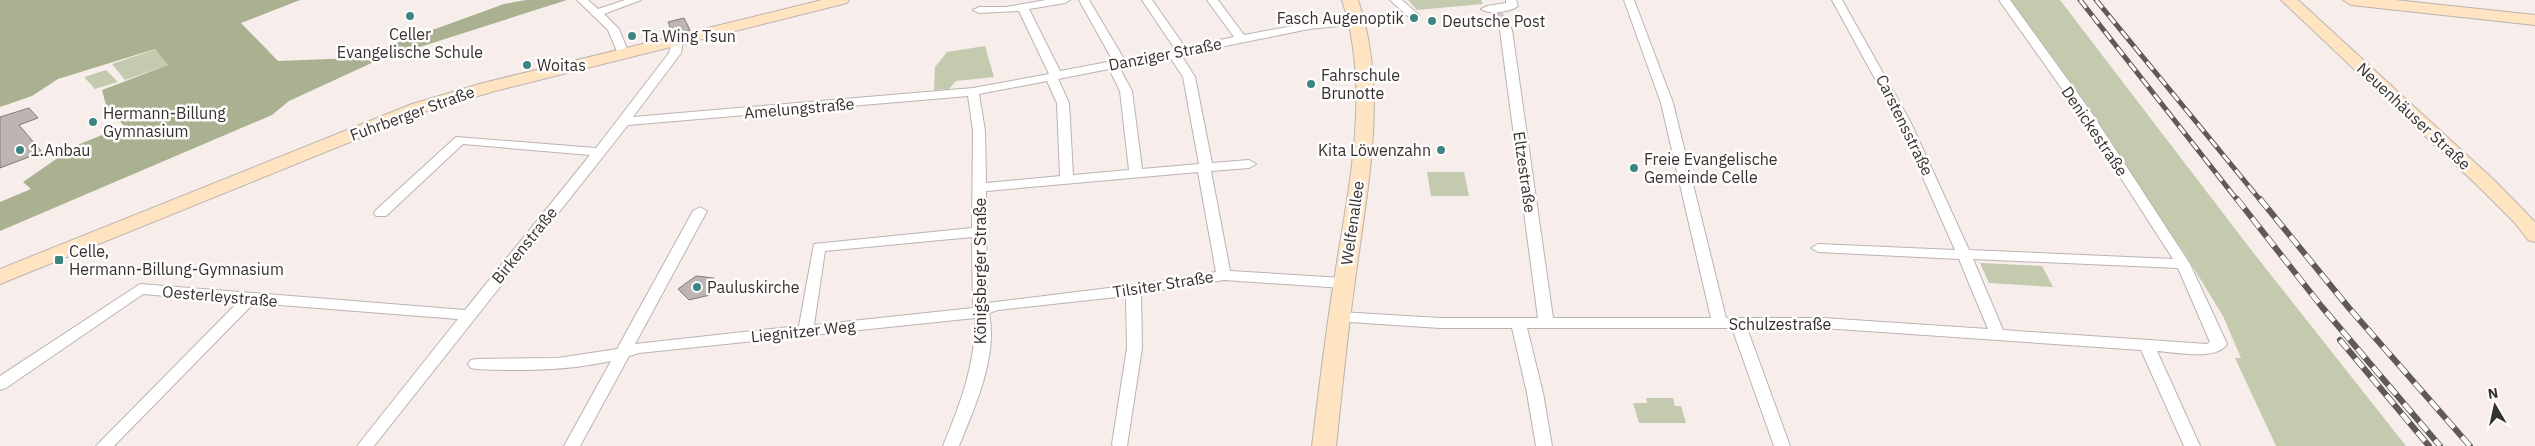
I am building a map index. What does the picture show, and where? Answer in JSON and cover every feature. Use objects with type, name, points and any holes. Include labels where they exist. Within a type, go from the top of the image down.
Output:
[{"type":"street","points":[[582,0],[613,29],[623,54]]},
{"type":"street","points":[[596,13],[636,0]]},
{"type":"street","name":"Fuhrberger Straße","points":[[0,277],[418,108],[482,89],[677,41],[819,3],[841,0]]},
{"type":"street","points":[[979,10],[1023,8],[1065,0]]},
{"type":"street","points":[[1084,0],[1116,64],[1126,90],[1136,174]]},
{"type":"street","points":[[1147,0],[1178,52],[1189,77],[1224,275]]},
{"type":"street","points":[[1212,0],[1241,39]]},
{"type":"street","name":"Welfenallee","points":[[1324,446],[1343,283],[1359,179],[1364,115],[1364,60],[1357,21],[1350,0]]},
{"type":"street","points":[[1395,0],[1413,16]]},
{"type":"street","points":[[1492,11],[1512,6],[1511,0]]},
{"type":"street","points":[[1629,0],[1667,103],[1720,323]]},
{"type":"street","name":"Carstensstraße","points":[[1837,0],[1888,87],[1964,253],[1997,333]]},
{"type":"street","name":"Denickestraße","points":[[2004,0],[2082,109],[2183,264],[2219,344]]},
{"type":"street","name":"Neuenhäuser Straße","points":[[2289,0],[2487,184],[2522,219],[2535,236]]},
{"type":"street","points":[[2351,0],[2535,20]]},
{"type":"street","points":[[1023,8],[1063,103],[1067,179]]},
{"type":"street","name":"Eltzestraße","points":[[1492,11],[1506,30],[1546,323]]},
{"type":"street","name":"Danziger Straße","points":[[973,92],[1309,26],[1357,21]]},
{"type":"street","name":"Birkenstraße","points":[[365,446],[624,121],[675,53],[677,41]]},
{"type":"street","name":"Amelungstraße","points":[[624,121],[646,121],[973,92]]},
{"type":"street","name":"Königsberger Straße","points":[[951,446],[974,388],[981,344],[983,310],[979,300],[979,131],[973,92]]},
{"type":"street","points":[[382,213],[460,140],[598,152]]},
{"type":"street","points":[[980,187],[1249,164]]},
{"type":"street","points":[[572,446],[700,210]]},
{"type":"street","points":[[806,331],[819,247],[980,232]]},
{"type":"street","points":[[1818,248],[2183,264]]},
{"type":"street","name":"Tilsiter Straße","points":[[983,310],[996,305],[1133,290],[1224,275],[1343,283]]},
{"type":"street","name":"Oesterleystraße","points":[[0,384],[140,289],[468,315]]},
{"type":"street","points":[[1120,444],[1132,375],[1137,318],[1133,290]]},
{"type":"street","points":[[104,446],[250,299]]},
{"type":"street","name":"Liegnitzer Weg","points":[[476,364],[523,367],[602,360],[639,348],[970,314],[983,310]]},
{"type":"street","name":"Schulzestraße","points":[[1340,317],[1440,323],[1519,324],[1823,323],[1997,333],[2209,349],[2219,344]]},
{"type":"street","points":[[1738,323],[1782,446]]},
{"type":"street","points":[[1519,324],[1535,393],[1544,446]]},
{"type":"street","points":[[2147,345],[2192,446]]},
{"type":"green space","points":[[0,0],[300,0],[241,23],[278,61],[355,58],[504,4],[526,0],[567,0],[376,61],[289,101],[272,115],[0,231],[0,202],[31,189],[23,182],[75,146],[124,126],[106,105],[102,90],[168,65],[155,49],[58,79],[32,96],[0,107]]},
{"type":"green space","points":[[1408,0],[1481,0],[1483,4],[1417,10]]},
{"type":"green space","points":[[2010,0],[2060,0],[2252,251],[2406,446],[2276,446],[2235,358],[2241,358],[2223,316],[2185,254]]},
{"type":"green space","points":[[985,46],[994,77],[956,81],[949,89],[934,90],[935,67],[947,52]]},
{"type":"green space","points":[[156,49],[168,65],[125,80],[112,64]]},
{"type":"green space","points":[[106,70],[118,82],[95,89],[84,77]]},
{"type":"green space","points":[[1427,172],[1464,172],[1469,196],[1431,196]]},
{"type":"green space","points":[[1980,263],[2042,266],[2053,287],[1989,283]]},
{"type":"green space","points":[[1646,398],[1673,398],[1675,406],[1681,406],[1686,423],[1639,423],[1633,403],[1647,403]]},
{"type":"building","points":[[684,18],[690,30],[673,34],[668,22]]},
{"type":"building","points":[[29,108],[38,118],[19,125],[42,152],[0,168],[0,117]]},
{"type":"building","name":"Pauluskirche","points":[[696,276],[714,278],[710,295],[689,300],[678,289]]},
{"type":"tunnel","points":[[1495,13],[1501,21]]},
{"type":"railway","points":[[2080,0],[2238,201]]},
{"type":"railway","points":[[2096,0],[2261,201]]},
{"type":"railway","points":[[2237,199],[2322,307],[2440,446]]},
{"type":"railway","points":[[2260,199],[2349,308],[2470,446]]},
{"type":"railway","points":[[2340,340],[2429,446]]},
{"type":"place","name":"Celler Evangelische Schule","points":[[410,16]]},
{"type":"place","name":"Fasch Augenoptik","points":[[1414,18]]},
{"type":"place","name":"Deutsche Post","points":[[1432,21]]},
{"type":"place","name":"Ta Wing Tsun","points":[[632,36]]},
{"type":"place","name":"Woitas","points":[[527,65]]},
{"type":"place","name":"Fahrschule Brunotte","points":[[1311,84]]},
{"type":"place","name":"Hermann-Billung Gymnasium","points":[[93,122]]},
{"type":"place","name":"1.Anbau","points":[[20,150]]},
{"type":"place","name":"Kita Löwenzahn","points":[[1441,150]]},
{"type":"place","name":"Freie Evangelische Gemeinde Celle","points":[[1634,168]]},
{"type":"place","name":"Celle, Hermann-Billung-Gymnasium","points":[[59,260]]},
{"type":"place","name":"Pauluskirche","points":[[697,287]]}]
